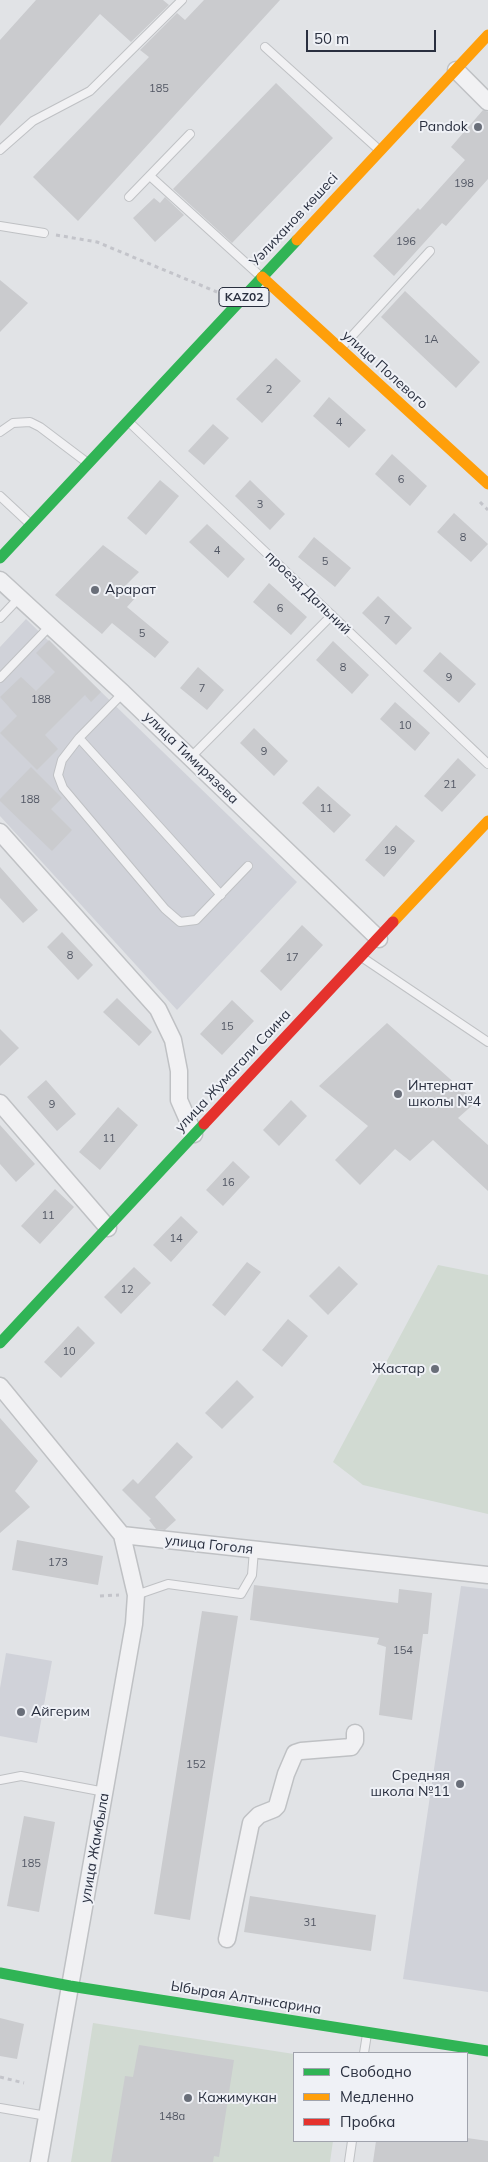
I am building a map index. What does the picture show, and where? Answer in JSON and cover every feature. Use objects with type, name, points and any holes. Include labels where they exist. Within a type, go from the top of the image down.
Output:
[{"type":"main road","name":"Уәлиханов көшесі","points":[[0,558],[488,35]]},
{"type":"main road","name":"улица Полевого","points":[[262,277],[488,484]]},
{"type":"main road","name":"улица Жумагали Саина","points":[[0,1343],[488,821]]},
{"type":"main road","name":"Ыбырая Алтынсарина","points":[[0,1973],[70,1986],[488,2051]]},
{"type":"street","points":[[456,70],[488,102]]},
{"type":"street","name":"улица Тимирязева","points":[[0,580],[123,693],[379,939]]},
{"type":"street","points":[[0,832],[158,1009],[173,1040],[179,1071],[179,1100],[194,1134]]},
{"type":"street","points":[[0,1103],[108,1228]]},
{"type":"street","points":[[0,1386],[122,1535]]},
{"type":"street","name":"улица Гоголя","points":[[122,1535],[488,1575]]},
{"type":"street","name":"улица Жамбыла","points":[[39,2162],[134,1624],[136,1595],[122,1535]]},
{"type":"street","points":[[227,1939],[251,1823],[259,1815],[277,1806],[286,1774],[295,1753],[350,1747],[355,1741],[355,1733]]},
{"type":"lane","points":[[0,150],[33,121],[90,91],[182,0]]},
{"type":"lane","points":[[265,47],[380,151]]},
{"type":"lane","points":[[129,197],[190,134]]},
{"type":"lane","points":[[150,176],[262,277]]},
{"type":"lane","points":[[0,226],[44,233]]},
{"type":"lane","points":[[340,350],[430,251]]},
{"type":"lane","name":"проезд Дальний","points":[[129,421],[488,764]]},
{"type":"lane","points":[[0,432],[13,423],[30,422],[40,427],[88,464]]},
{"type":"lane","points":[[0,496],[31,525]]},
{"type":"lane","points":[[0,618],[19,598]]},
{"type":"lane","points":[[190,757],[332,615]]},
{"type":"lane","points":[[0,678],[49,626]]},
{"type":"lane","points":[[123,693],[79,738],[58,768],[58,775],[63,788],[170,914],[180,922],[196,920],[248,866]]},
{"type":"lane","points":[[79,738],[221,895]]},
{"type":"lane","points":[[361,957],[488,1042]]},
{"type":"lane","points":[[136,1595],[168,1584],[241,1594],[252,1575],[254,1550]]},
{"type":"lane","points":[[0,1780],[21,1776],[105,1792]]},
{"type":"lane","points":[[364,2052],[367,2032]]},
{"type":"lane","points":[[0,2108],[48,2116]]},
{"type":"lane","points":[[349,2162],[352,2142]]},
{"type":"path","points":[[44,233],[97,242],[217,292]]},
{"type":"path","points":[[0,2078],[24,2083]]},
{"type":"shaded area","points":[[26,619],[297,882],[177,1010],[0,816],[0,647]]},
{"type":"shaded area","name":"Жастар","points":[[438,1265],[488,1275],[488,1514],[363,1485],[333,1462]]},
{"type":"shaded area","name":"Средняя школа №11","points":[[461,1586],[488,1589],[488,1992],[403,1979]]},
{"type":"shaded area","name":"Айгерим","points":[[6,1653],[52,1661],[37,1743],[0,1736],[0,1688]]},
{"type":"shaded area","name":"Кажимукан","points":[[93,2023],[293,2054],[293,2142],[333,2142],[330,2162],[71,2162]]},
{"type":"building","points":[[36,0],[163,0],[169,5],[131,42],[100,14],[0,126],[0,40]]},
{"type":"building","points":[[204,0],[280,0],[78,221],[33,177],[149,57],[140,50],[177,13],[185,20]]},
{"type":"building","points":[[276,83],[333,138],[232,243],[173,189]]},
{"type":"building","points":[[483,110],[488,112],[488,179],[446,226],[442,223],[394,276],[373,256],[418,208],[420,210],[465,160],[451,147]]},
{"type":"building","points":[[165,197],[184,215],[155,242],[133,218],[154,198],[160,203]]},
{"type":"building","points":[[0,280],[28,303],[0,332]]},
{"type":"building","points":[[405,291],[480,362],[456,388],[381,317]]},
{"type":"building","points":[[276,358],[301,381],[262,423],[236,399]]},
{"type":"building","points":[[329,397],[366,430],[349,448],[313,416]]},
{"type":"building","points":[[213,424],[229,438],[204,465],[188,451]]},
{"type":"building","points":[[392,454],[427,486],[410,506],[375,474]]},
{"type":"building","points":[[160,480],[179,496],[146,535],[127,518]]},
{"type":"building","points":[[250,480],[285,514],[270,530],[235,496]]},
{"type":"building","points":[[454,513],[488,544],[471,562],[437,532]]},
{"type":"building","points":[[207,524],[245,559],[228,578],[189,542]]},
{"type":"building","points":[[314,537],[351,568],[335,587],[298,557]]},
{"type":"building","name":"Арарат","points":[[103,545],[139,572],[125,586],[137,596],[127,607],[169,642],[155,658],[112,623],[102,634],[55,595]]},
{"type":"building","points":[[269,583],[307,617],[291,635],[253,602]]},
{"type":"building","points":[[378,596],[412,628],[396,645],[362,613]]},
{"type":"building","points":[[49,640],[101,692],[91,702],[85,695],[45,735],[58,749],[37,770],[0,733],[17,716],[0,697],[21,677],[36,691],[55,672],[36,653]]},
{"type":"building","points":[[333,641],[369,675],[352,694],[316,660]]},
{"type":"building","points":[[440,652],[476,684],[459,703],[423,671]]},
{"type":"building","points":[[198,667],[224,690],[207,710],[180,688]]},
{"type":"building","points":[[395,702],[430,733],[415,751],[380,719]]},
{"type":"building","points":[[254,728],[288,761],[274,776],[240,743]]},
{"type":"building","points":[[458,758],[476,775],[442,812],[424,796]]},
{"type":"building","points":[[31,767],[62,798],[51,809],[72,830],[52,851],[0,801]]},
{"type":"building","points":[[318,786],[351,815],[334,833],[302,803]]},
{"type":"building","points":[[396,825],[415,841],[384,877],[365,860]]},
{"type":"building","points":[[0,867],[38,910],[23,923],[0,898]]},
{"type":"building","points":[[302,925],[323,945],[281,991],[260,971]]},
{"type":"building","points":[[62,932],[93,965],[78,980],[47,947]]},
{"type":"building","points":[[117,998],[152,1032],[139,1046],[103,1012]]},
{"type":"building","points":[[232,1000],[254,1021],[222,1055],[200,1034]]},
{"type":"building","name":"Интернат школы №4","points":[[387,1023],[476,1102],[458,1118],[488,1145],[488,1191],[433,1140],[410,1161],[395,1149],[360,1185],[335,1160],[368,1126],[319,1086]]},
{"type":"building","points":[[0,1029],[19,1048],[0,1066]]},
{"type":"building","points":[[46,1080],[76,1114],[57,1131],[27,1097]]},
{"type":"building","points":[[291,1100],[307,1116],[279,1146],[263,1130]]},
{"type":"building","points":[[118,1107],[138,1125],[100,1170],[79,1152]]},
{"type":"building","points":[[0,1125],[35,1164],[16,1182],[0,1164]]},
{"type":"building","points":[[233,1161],[250,1177],[223,1206],[206,1190]]},
{"type":"building","points":[[55,1189],[74,1207],[40,1244],[21,1226]]},
{"type":"building","points":[[181,1216],[198,1232],[171,1262],[153,1245]]},
{"type":"building","points":[[247,1262],[261,1272],[225,1316],[212,1305]]},
{"type":"building","points":[[339,1266],[358,1284],[328,1315],[309,1296]]},
{"type":"building","points":[[134,1267],[151,1283],[121,1314],[104,1297]]},
{"type":"building","points":[[288,1319],[308,1336],[282,1367],[262,1350]]},
{"type":"building","points":[[78,1326],[95,1343],[61,1378],[44,1362]]},
{"type":"building","points":[[237,1380],[254,1397],[222,1429],[205,1413]]},
{"type":"building","points":[[0,1418],[38,1461],[15,1491],[30,1507],[0,1533]]},
{"type":"building","points":[[177,1442],[193,1457],[155,1497],[176,1520],[165,1530],[156,1529],[149,1520],[151,1519],[122,1490],[133,1479],[138,1484]]},
{"type":"building","points":[[17,1540],[103,1556],[98,1585],[12,1570]]},
{"type":"building","points":[[254,1585],[398,1603],[399,1589],[432,1593],[428,1634],[423,1634],[412,1720],[379,1715],[386,1647],[377,1644],[379,1638],[250,1620]]},
{"type":"building","points":[[202,1611],[238,1616],[190,1920],[154,1914]]},
{"type":"building","points":[[24,1816],[55,1822],[39,1912],[7,1906]]},
{"type":"building","points":[[250,1896],[376,1915],[371,1951],[244,1932]]},
{"type":"building","points":[[0,2018],[24,2024],[17,2059],[0,2056]]},
{"type":"building","points":[[139,2045],[234,2060],[219,2157],[214,2156],[213,2162],[111,2162],[125,2076],[133,2077]]},
{"type":"building","points":[[468,2138],[488,2141],[488,2162],[373,2162],[376,2142],[468,2142]]},
{"type":"traffic: fast","points":[[0,558],[297,240]]},
{"type":"traffic: fast","points":[[0,1343],[204,1124]]},
{"type":"traffic: fast","points":[[0,1973],[70,1986],[488,2051]]},
{"type":"traffic: slow","points":[[297,240],[488,35]]},
{"type":"traffic: slow","points":[[262,277],[488,484]]},
{"type":"traffic: slow","points":[[393,922],[488,821]]},
{"type":"traffic: jam","points":[[204,1124],[393,922]]},
{"type":"place","name":"Pandok","points":[[478,127]]},
{"type":"place","name":"Арарат","points":[[95,590]]},
{"type":"place","name":"Интернат школы №4","points":[[398,1094]]},
{"type":"place","name":"Жастар","points":[[435,1369]]},
{"type":"place","name":"Айгерим","points":[[21,1712]]},
{"type":"place","name":"Средняя школа №11","points":[[460,1784]]},
{"type":"place","name":"Кажимукан","points":[[188,2098]]}]
